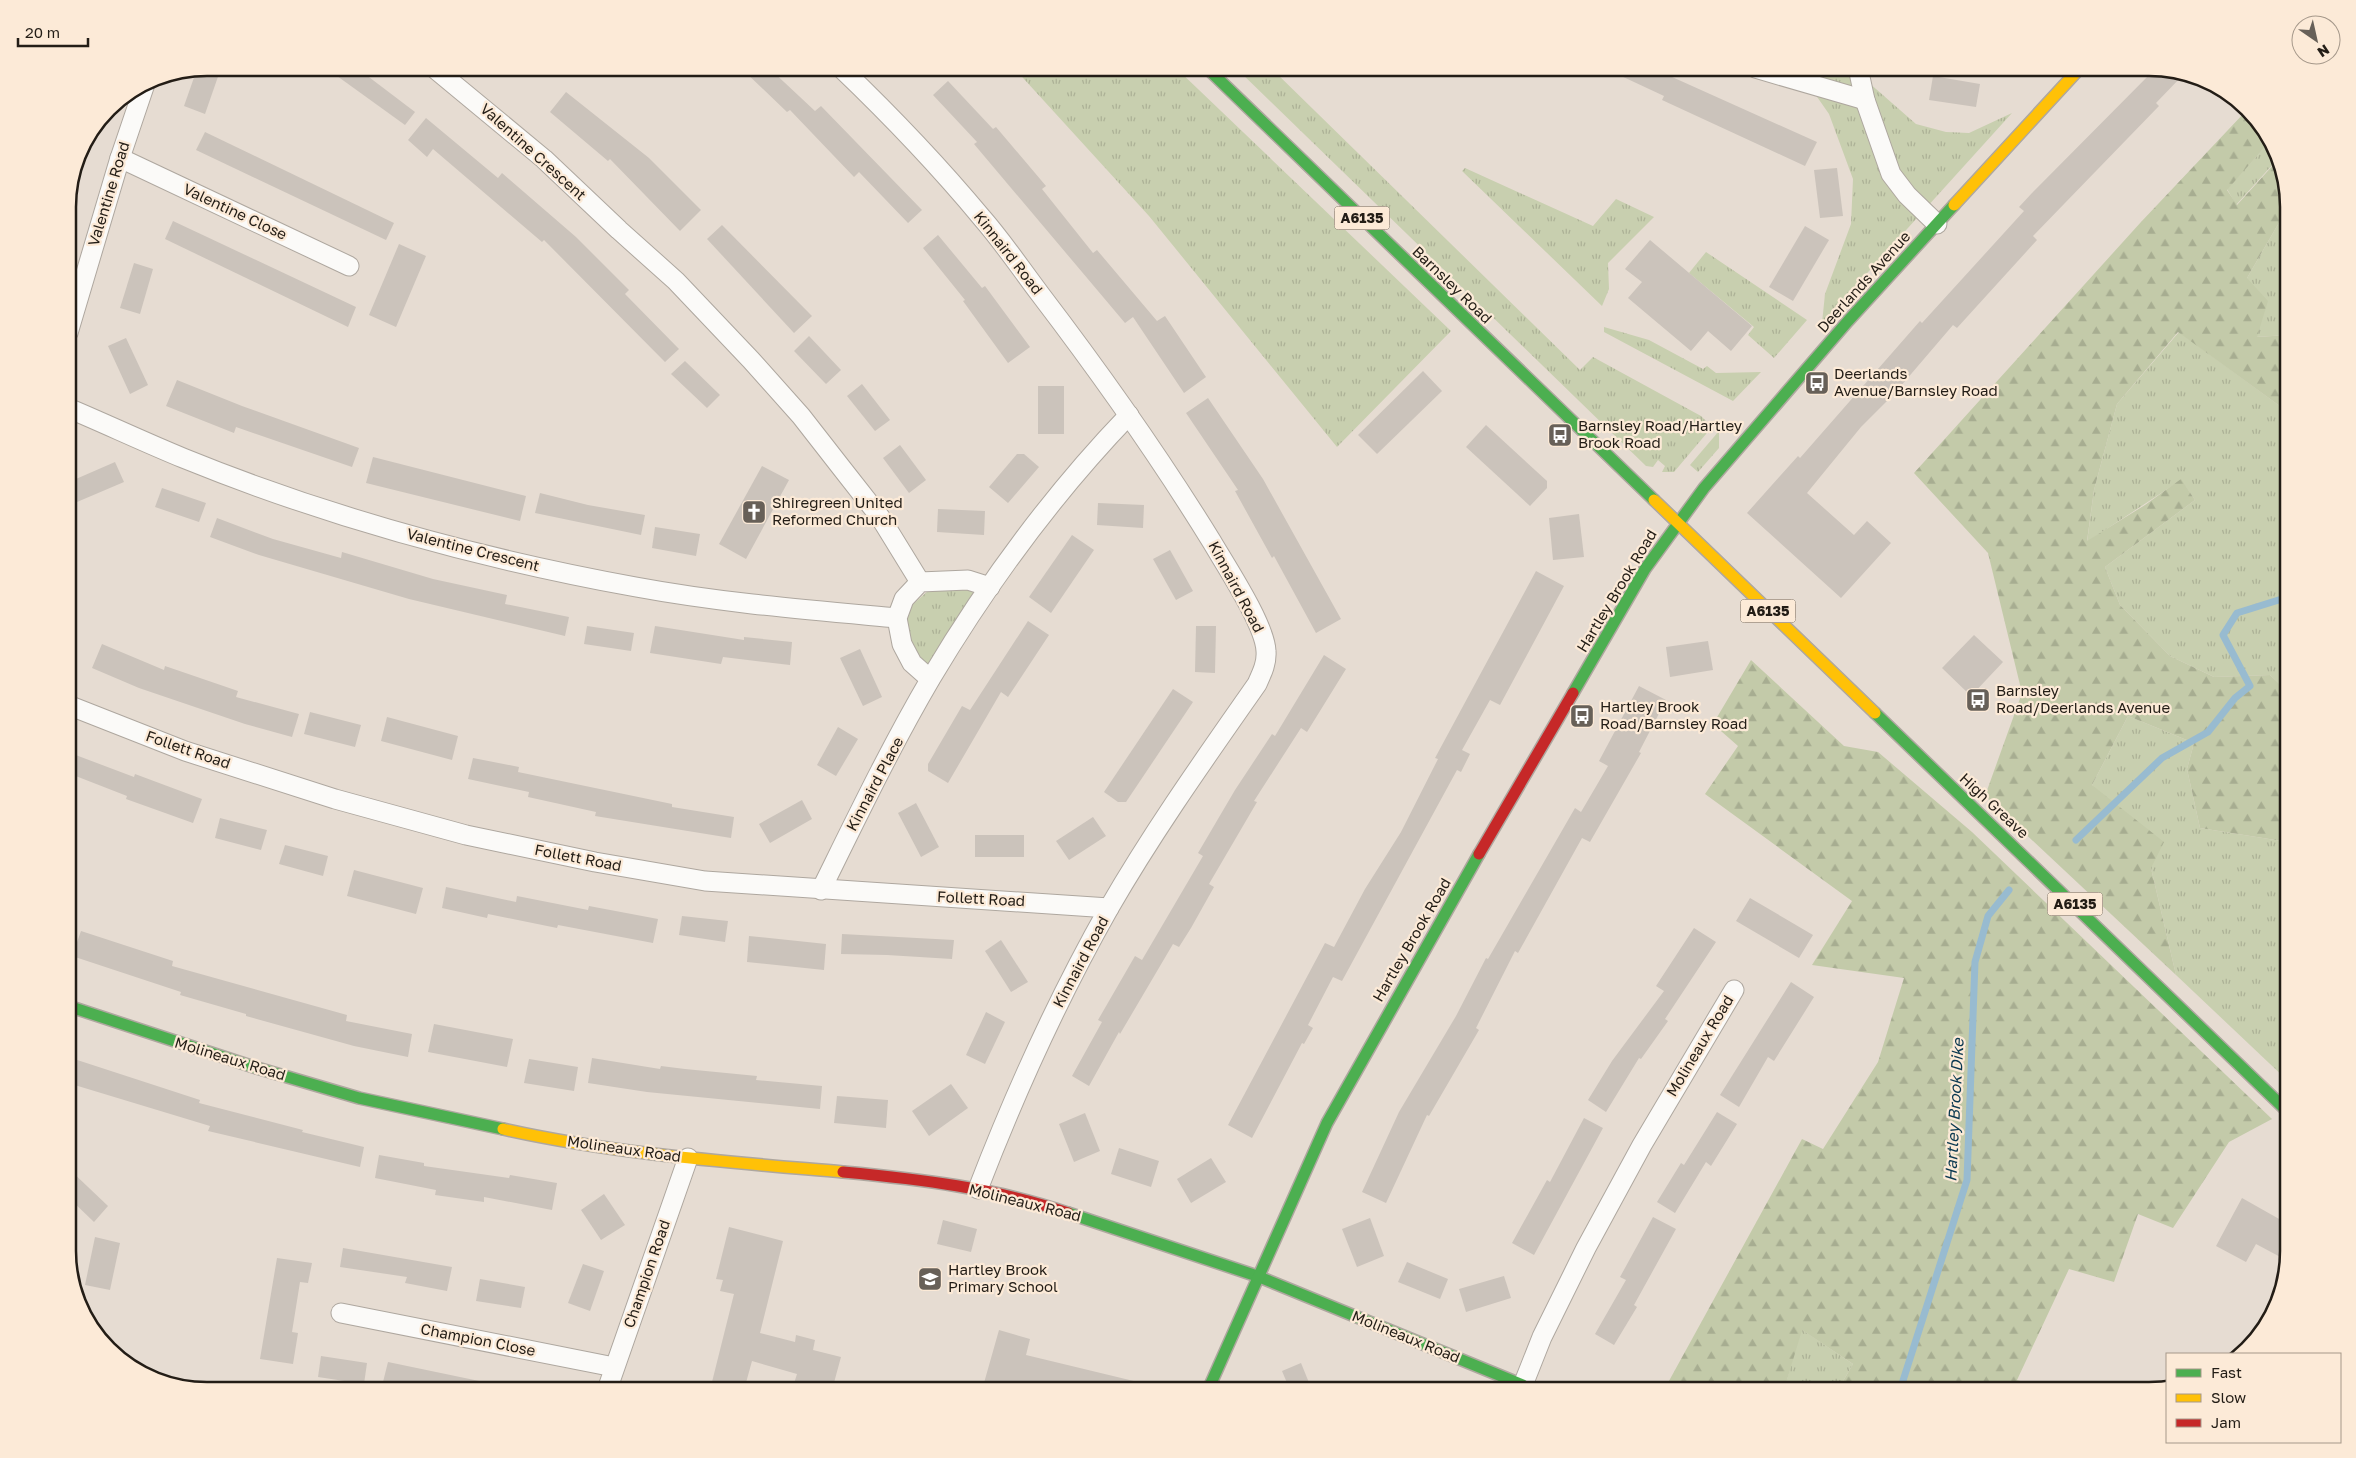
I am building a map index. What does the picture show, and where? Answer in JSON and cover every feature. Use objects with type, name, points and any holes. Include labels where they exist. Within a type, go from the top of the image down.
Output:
[{"type":"street","name":"Valentine Crescent","points":[[444,76],[544,159],[676,281],[752,360],[801,416],[880,517],[920,582]]},
{"type":"street","name":"Kinnaird Road","points":[[849,76],[880,105],[982,218],[1129,415],[1189,504],[1234,579],[1262,634],[1266,651],[1265,666],[1257,684],[1182,791],[1109,908],[1050,1022],[1005,1119],[978,1189]]},
{"type":"street","name":"Barnsley Road","points":[[1215,76],[1677,524]]},
{"type":"street","points":[[1782,76],[1865,100]]},
{"type":"street","points":[[1860,76],[1865,100],[1891,174],[1907,196],[1937,224]]},
{"type":"street","name":"Deerlands Avenue","points":[[1677,524],[1710,482],[1848,321],[2073,76]]},
{"type":"street","name":"Valentine Road","points":[[77,304],[120,158],[142,94]]},
{"type":"street","name":"Valentine Close","points":[[120,158],[349,266]]},
{"type":"street","name":"Valentine Crescent","points":[[77,412],[183,458],[263,488],[436,542],[517,562],[636,587],[757,605],[897,618]]},
{"type":"street","name":"Kinnaird Place","points":[[821,890],[869,793],[930,679],[990,587],[1051,502],[1129,415]]},
{"type":"street","name":"High Greave","points":[[1677,524],[2037,867],[2280,1104]]},
{"type":"street","name":"Hartley Brook Road","points":[[1211,1382],[1257,1276],[1327,1123],[1411,972],[1645,569],[1677,524]]},
{"type":"street","points":[[930,679],[912,663],[902,644],[897,618],[904,599],[920,582],[968,580],[990,587]]},
{"type":"street","name":"Follett Road","points":[[77,709],[185,751],[335,799],[466,835],[595,862],[705,881],[1109,908]]},
{"type":"street","name":"Molineaux Road","points":[[1524,1382],[1542,1337],[1586,1248],[1642,1145],[1734,990]]},
{"type":"street","name":"Molineaux Road","points":[[77,1009],[257,1068],[358,1098],[533,1136],[688,1158],[900,1177],[978,1189],[1056,1209],[1257,1276],[1508,1382]]},
{"type":"street","name":"Champion Road","points":[[609,1382],[688,1158]]},
{"type":"street","name":"Champion Close","points":[[341,1313],[614,1367]]},
{"type":"green space","points":[[1021,76],[1184,76],[1451,331],[1337,447],[1149,216]]},
{"type":"green space","points":[[1244,76],[1279,76],[1580,370],[1593,357],[1701,416],[1712,427],[1674,472],[1662,472],[1665,466],[1658,460],[1653,467],[1646,466]]},
{"type":"green space","points":[[1802,76],[1861,76],[1916,124],[1946,132],[1969,133],[2012,113],[1822,323],[1825,294],[1851,224],[1853,179],[1829,114]]},
{"type":"green space","points":[[2242,115],[2258,134],[2264,148],[2227,190],[2237,205],[2273,165],[2277,181],[2279,223],[2247,278],[2268,301],[2257,337],[2279,336],[2279,406],[2178,332],[2117,404],[2094,490],[2087,541],[2145,505],[2181,479],[2195,500],[2105,567],[2120,605],[2170,656],[2214,677],[2270,675],[2279,684],[2280,841],[2200,828],[2187,769],[2194,743],[2128,716],[2092,785],[2164,842],[2151,868],[2176,975],[1985,796],[2022,693],[1988,553],[1914,473],[2141,222]]},
{"type":"green space","points":[[2264,145],[2273,164],[2236,205],[2227,189],[2264,148]]},
{"type":"green space","points":[[1465,168],[1593,226],[1616,199],[1654,217],[1608,263],[1609,289],[1602,306],[1462,171]]},
{"type":"green space","points":[[2279,223],[2279,336],[2256,337],[2247,278]]},
{"type":"green space","points":[[1706,252],[1807,320],[1774,358],[1748,335],[1754,327],[1689,273]]},
{"type":"green space","points":[[1604,327],[1649,340],[1703,369],[1707,366],[1716,373],[1761,372],[1733,401],[1604,332]]},
{"type":"green space","points":[[2179,332],[2279,406],[2279,684],[2270,675],[2214,677],[2170,656],[2120,605],[2105,567],[2195,500],[2181,480],[2087,542],[2094,490],[2117,404]]},
{"type":"green space","points":[[1719,431],[1719,448],[1698,472],[1690,465]]},
{"type":"green space","points":[[965,589],[977,593],[928,669],[912,651],[904,628],[911,606],[928,591]]},
{"type":"green space","points":[[1751,660],[1844,746],[1878,752],[1972,832],[2272,1119],[2229,1142],[2173,1228],[2138,1214],[2114,1282],[2069,1269],[2017,1380],[2024,1382],[1843,1382],[1853,1364],[1802,1330],[1786,1382],[1668,1382],[1802,1139],[1823,1149],[1878,1062],[1904,978],[1812,965],[1852,901],[1705,794],[1738,746],[1713,724]]},
{"type":"green space","points":[[2128,716],[2194,743],[2187,769],[2200,828],[2280,841],[2280,1073],[2176,975],[2151,868],[2092,785]]},
{"type":"green space","points":[[1801,1329],[1853,1364],[1843,1382],[1786,1382]]},
{"type":"building","points":[[218,76],[205,114],[184,106],[194,77]]},
{"type":"building","points":[[337,76],[368,76],[415,112],[405,125]]},
{"type":"building","points":[[749,76],[778,76],[815,111],[821,106],[922,210],[908,223],[859,172],[854,177],[790,110],[787,112]]},
{"type":"building","points":[[1621,76],[1670,76],[1817,142],[1805,166],[1662,100],[1664,96]]},
{"type":"building","points":[[1933,76],[1980,84],[1976,107],[1929,100]]},
{"type":"building","points":[[2148,76],[2178,80],[2156,103],[2159,106],[2033,236],[2037,240],[1957,328],[1953,325],[1894,394],[1861,427],[1807,493],[1854,535],[1867,521],[1891,543],[1841,598],[1747,513],[1798,456],[1800,458],[1920,321],[1922,323],[2024,211],[2019,207]]},
{"type":"building","points":[[948,81],[993,129],[996,127],[1046,186],[1042,189],[1093,253],[1097,250],[1157,321],[1165,316],[1206,377],[1184,393],[1133,317],[1125,323],[974,144],[977,142],[933,95]]},
{"type":"building","points":[[566,92],[649,158],[701,210],[680,231],[610,159],[608,161],[550,112]]},
{"type":"building","points":[[426,118],[498,178],[502,173],[576,237],[629,290],[625,294],[679,349],[665,362],[544,240],[542,242],[433,149],[427,157],[408,140]]},
{"type":"building","points":[[205,132],[394,223],[386,240],[196,150]]},
{"type":"building","points":[[1837,168],[1843,216],[1820,218],[1814,170]]},
{"type":"building","points":[[173,221],[356,307],[348,327],[165,239]]},
{"type":"building","points":[[722,225],[812,316],[794,333],[707,239]]},
{"type":"building","points":[[1805,226],[1829,240],[1793,301],[1769,287]]},
{"type":"building","points":[[938,235],[982,288],[985,286],[1030,347],[1008,363],[963,301],[965,300],[923,248]]},
{"type":"building","points":[[1650,240],[1752,326],[1731,351],[1708,331],[1691,351],[1628,298],[1642,282],[1625,269]]},
{"type":"building","points":[[399,244],[426,256],[396,327],[369,315]]},
{"type":"building","points":[[134,263],[153,269],[140,314],[120,308]]},
{"type":"building","points":[[809,336],[841,370],[826,384],[794,351]]},
{"type":"building","points":[[126,338],[148,385],[130,394],[108,346]]},
{"type":"building","points":[[685,361],[720,395],[707,408],[671,374]]},
{"type":"building","points":[[1423,371],[1442,391],[1377,454],[1358,435]]},
{"type":"building","points":[[177,380],[242,406],[359,448],[352,467],[236,427],[234,433],[166,406]]},
{"type":"building","points":[[862,384],[890,420],[875,431],[847,396]]},
{"type":"building","points":[[1038,386],[1064,386],[1064,434],[1038,434]]},
{"type":"building","points":[[1208,398],[1263,479],[1341,619],[1316,633],[1274,556],[1272,558],[1235,491],[1238,490],[1186,413]]},
{"type":"building","points":[[1486,425],[1547,481],[1547,488],[1530,506],[1466,447]]},
{"type":"building","points":[[900,445],[926,480],[909,493],[883,458]]},
{"type":"building","points":[[1017,454],[1024,454],[1039,467],[1008,503],[989,487]]},
{"type":"building","points":[[373,457],[526,496],[520,521],[366,483]]},
{"type":"building","points":[[115,462],[124,482],[77,502],[77,479]]},
{"type":"building","name":"Shiregreen United Reformed Church","points":[[762,466],[789,480],[746,559],[719,544]]},
{"type":"building","points":[[162,488],[206,503],[199,522],[155,507]]},
{"type":"building","points":[[540,493],[588,505],[645,515],[641,535],[535,513]]},
{"type":"building","points":[[1098,503],[1144,505],[1143,528],[1097,525]]},
{"type":"building","points":[[938,509],[985,511],[984,535],[937,532]]},
{"type":"building","points":[[1579,514],[1584,557],[1553,560],[1549,518]]},
{"type":"building","points":[[217,518],[273,539],[341,558],[342,552],[433,579],[507,595],[505,604],[569,617],[565,636],[409,599],[259,555],[210,537]]},
{"type":"building","points":[[655,527],[700,534],[696,556],[652,548]]},
{"type":"building","points":[[1072,535],[1094,550],[1051,613],[1029,597]]},
{"type":"building","points":[[1170,550],[1193,591],[1176,600],[1153,559]]},
{"type":"building","points":[[1536,571],[1564,586],[1500,705],[1490,700],[1462,750],[1470,754],[1461,772],[1457,770],[1342,981],[1333,977],[1308,1025],[1313,1028],[1304,1044],[1302,1043],[1252,1138],[1228,1125],[1325,943],[1334,947],[1365,889],[1401,832],[1438,759],[1435,758]]},
{"type":"building","points":[[1028,621],[1049,635],[1008,697],[1001,692],[948,783],[928,771],[928,764],[962,706],[970,710]]},
{"type":"building","points":[[587,626],[634,633],[631,651],[584,644]]},
{"type":"building","points":[[655,626],[744,640],[744,637],[792,642],[790,665],[723,657],[721,664],[650,653]]},
{"type":"building","points":[[1196,626],[1216,626],[1215,673],[1195,672]]},
{"type":"building","points":[[1974,635],[2003,662],[1971,696],[1942,668]]},
{"type":"building","points":[[1708,641],[1713,670],[1670,677],[1666,647]]},
{"type":"building","points":[[102,644],[164,670],[165,666],[238,691],[236,697],[299,714],[292,737],[245,724],[139,688],[92,668]]},
{"type":"building","points":[[860,649],[882,697],[863,706],[840,658]]},
{"type":"building","points":[[1324,655],[1346,669],[1307,732],[1301,728],[1254,801],[1257,802],[1209,884],[1214,887],[1191,928],[1179,947],[1173,944],[1120,1034],[1119,1032],[1089,1086],[1072,1076],[1102,1022],[1098,1020],[1135,956],[1142,960],[1203,856],[1198,853],[1235,790],[1272,734],[1275,736]]},
{"type":"building","points":[[1639,686],[1666,700],[1639,752],[1641,753],[1590,842],[1582,838],[1518,953],[1515,951],[1476,1028],[1479,1030],[1429,1116],[1427,1115],[1386,1203],[1362,1192],[1399,1112],[1456,1016],[1486,958],[1488,959],[1575,808],[1581,812],[1608,766],[1599,761]]},
{"type":"building","points":[[1173,689],[1193,702],[1126,802],[1118,802],[1104,792]]},
{"type":"building","points":[[310,712],[361,725],[355,747],[304,734]]},
{"type":"building","points":[[387,717],[458,736],[452,760],[381,741]]},
{"type":"building","points":[[838,727],[858,739],[836,776],[817,765]]},
{"type":"building","points":[[77,756],[134,777],[135,774],[202,799],[193,823],[126,799],[127,796],[77,777]]},
{"type":"building","points":[[473,758],[519,767],[518,772],[672,804],[672,807],[734,817],[731,838],[595,816],[596,812],[528,797],[529,792],[468,779]]},
{"type":"building","points":[[802,800],[812,819],[770,843],[759,824]]},
{"type":"building","points":[[916,803],[939,847],[921,857],[898,813]]},
{"type":"building","points":[[1093,817],[1106,836],[1069,860],[1056,841]]},
{"type":"building","points":[[220,818],[267,830],[261,850],[215,838]]},
{"type":"building","points":[[975,835],[1024,835],[1024,857],[975,857]]},
{"type":"building","points":[[285,845],[328,856],[323,876],[279,864]]},
{"type":"building","points":[[354,870],[423,888],[416,914],[347,896]]},
{"type":"building","points":[[446,887],[516,902],[517,896],[588,910],[589,906],[658,919],[653,943],[558,925],[557,928],[488,914],[487,918],[442,908]]},
{"type":"building","points":[[1750,898],[1813,935],[1799,958],[1736,921]]},
{"type":"building","points":[[682,916],[728,921],[725,942],[679,935]]},
{"type":"building","points":[[1694,928],[1716,942],[1665,1019],[1668,1021],[1641,1059],[1639,1058],[1606,1112],[1588,1100],[1612,1061],[1664,991],[1656,986]]},
{"type":"building","points":[[81,931],[173,961],[172,966],[347,1015],[346,1021],[412,1034],[408,1057],[354,1046],[246,1016],[246,1014],[180,995],[181,992],[77,958],[77,942]]},
{"type":"building","points":[[842,934],[954,940],[952,959],[841,954]]},
{"type":"building","points":[[749,936],[826,944],[824,970],[747,962]]},
{"type":"building","points":[[1001,940],[1028,982],[1011,992],[985,951]]},
{"type":"building","points":[[1791,982],[1814,997],[1774,1061],[1768,1057],[1739,1107],[1720,1095]]},
{"type":"building","points":[[986,1012],[1005,1022],[985,1064],[966,1055]]},
{"type":"building","points":[[434,1024],[513,1039],[507,1067],[428,1052]]},
{"type":"building","points":[[592,1058],[660,1069],[661,1066],[757,1076],[756,1080],[822,1086],[820,1109],[647,1092],[588,1083]]},
{"type":"building","points":[[529,1059],[578,1067],[574,1091],[524,1083]]},
{"type":"building","points":[[77,1060],[200,1100],[199,1103],[364,1147],[360,1167],[208,1131],[210,1126],[77,1086]]},
{"type":"building","points":[[951,1084],[968,1108],[929,1136],[912,1111]]},
{"type":"building","points":[[837,1096],[888,1100],[886,1128],[834,1123]]},
{"type":"building","points":[[1717,1112],[1737,1124],[1711,1166],[1706,1162],[1675,1213],[1657,1202],[1681,1163],[1684,1165]]},
{"type":"building","points":[[1085,1113],[1100,1151],[1074,1162],[1059,1124]]},
{"type":"building","points":[[1584,1118],[1603,1128],[1534,1255],[1512,1243],[1547,1180],[1550,1182]]},
{"type":"building","points":[[1119,1148],[1159,1161],[1151,1187],[1111,1174]]},
{"type":"building","points":[[379,1155],[424,1163],[424,1166],[509,1178],[510,1175],[557,1183],[552,1210],[484,1197],[484,1202],[435,1195],[436,1190],[375,1178]]},
{"type":"building","points":[[1211,1158],[1226,1182],[1191,1203],[1177,1179]]},
{"type":"building","points":[[77,1177],[108,1206],[94,1222],[77,1206]]},
{"type":"building","points":[[604,1194],[625,1225],[601,1240],[581,1210]]},
{"type":"building","points":[[2242,1198],[2280,1219],[2280,1257],[2256,1244],[2246,1262],[2216,1246]]},
{"type":"building","points":[[1653,1217],[1676,1229],[1634,1305],[1637,1307],[1614,1345],[1595,1334],[1626,1280],[1620,1277]]},
{"type":"building","points":[[1370,1218],[1384,1256],[1357,1267],[1342,1229]]},
{"type":"building","points":[[943,1220],[977,1229],[971,1252],[937,1244]]},
{"type":"building","points":[[729,1227],[783,1241],[760,1333],[795,1342],[796,1335],[815,1340],[813,1350],[841,1357],[834,1382],[794,1382],[797,1374],[752,1361],[746,1382],[712,1382],[734,1294],[720,1291],[723,1280],[716,1279]]},
{"type":"building","points":[[95,1237],[120,1243],[110,1290],[85,1285]]},
{"type":"building","points":[[343,1248],[452,1267],[447,1291],[405,1283],[407,1277],[340,1267]]},
{"type":"building","points":[[277,1258],[312,1263],[308,1283],[300,1282],[292,1332],[298,1333],[293,1364],[260,1359]]},
{"type":"building","points":[[1407,1262],[1448,1279],[1440,1299],[1398,1282]]},
{"type":"building","points":[[583,1264],[604,1271],[590,1311],[568,1303]]},
{"type":"building","points":[[1504,1276],[1511,1298],[1466,1312],[1459,1289]]},
{"type":"building","points":[[480,1279],[525,1287],[521,1308],[476,1301]]},
{"type":"building","points":[[999,1330],[1030,1339],[1026,1355],[1138,1382],[984,1382]]},
{"type":"building","points":[[321,1356],[367,1363],[364,1382],[318,1377]]},
{"type":"building","points":[[388,1362],[484,1382],[383,1382]]},
{"type":"building","points":[[1301,1363],[1309,1382],[1287,1382],[1282,1371]]},
{"type":"waterway","points":[[2076,840],[2162,758],[2208,732],[2235,698],[2250,686],[2223,635],[2237,613],[2279,600]]},
{"type":"waterway","name":"Hartley Brook Dike","points":[[1903,1382],[1967,1180],[1975,962],[1988,916],[2009,890]]},
{"type":"traffic: fast","points":[[1215,76],[1654,500]]},
{"type":"traffic: fast","points":[[1573,693],[1645,569],[1704,488],[1848,321],[1954,205]]},
{"type":"traffic: fast","points":[[1875,713],[2280,1104]]},
{"type":"traffic: fast","points":[[1212,1382],[1327,1123],[1479,854]]},
{"type":"traffic: fast","points":[[77,1009],[257,1068],[359,1098],[503,1129]]},
{"type":"traffic: fast","points":[[1068,1213],[1257,1276],[1516,1382]]},
{"type":"traffic: slow","points":[[1954,205],[2073,76]]},
{"type":"traffic: slow","points":[[1654,500],[1875,713]]},
{"type":"traffic: slow","points":[[503,1129],[545,1138],[629,1151],[715,1161],[843,1172]]},
{"type":"traffic: jam","points":[[1479,854],[1573,693]]},
{"type":"traffic: jam","points":[[843,1172],[900,1178],[985,1191],[1040,1204],[1068,1213]]},
{"type":"place","name":"Deerlands Avenue/Barnsley Road","points":[[1817,383]]},
{"type":"place","name":"Barnsley Road/Hartley Brook Road","points":[[1560,435]]},
{"type":"place","name":"Shiregreen United Reformed Church","points":[[754,512]]},
{"type":"place","name":"Barnsley Road/Deerlands Avenue","points":[[1978,700]]},
{"type":"place","name":"Hartley Brook Road/Barnsley Road","points":[[1582,716]]},
{"type":"place","name":"Hartley Brook Primary School","points":[[930,1279]]}]
